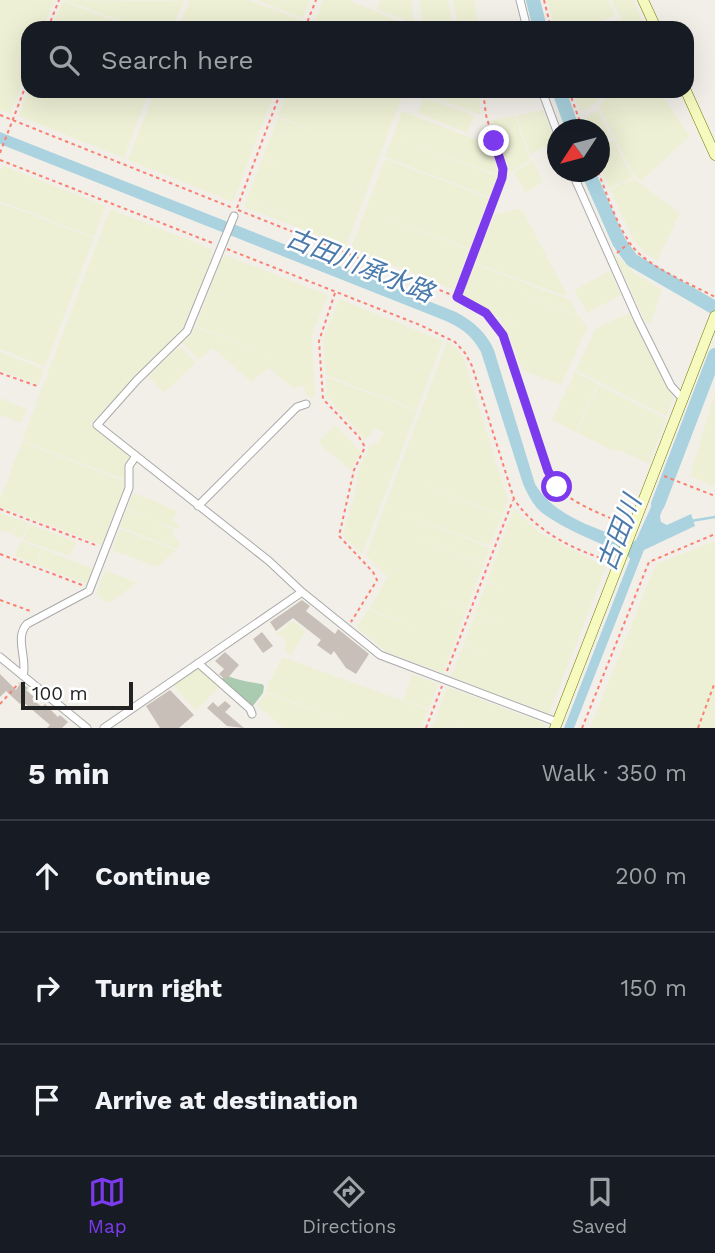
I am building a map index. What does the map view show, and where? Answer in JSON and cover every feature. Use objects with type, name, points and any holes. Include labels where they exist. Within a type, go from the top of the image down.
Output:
[{"type":"main road","points":[[643,0],[653,21]]},
{"type":"main road","points":[[689,98],[715,155]]},
{"type":"main road","points":[[556,725],[715,316]]},
{"type":"street","points":[[520,0],[524,21]]},
{"type":"street","points":[[545,98],[552,119]]},
{"type":"street","points":[[576,182],[638,320],[671,386],[682,398]]},
{"type":"street","points":[[235,213],[187,331],[97,422],[269,561],[347,629],[386,658],[556,725]]},
{"type":"street","points":[[198,506],[288,415],[300,405],[306,404]]},
{"type":"street","points":[[23,676],[26,665],[21,633],[25,626],[87,594],[129,488],[130,464],[136,456]]},
{"type":"street","points":[[104,728],[302,592]]},
{"type":"street","points":[[0,657],[87,728]]},
{"type":"street","points":[[198,663],[250,709],[252,714]]},
{"type":"path","points":[[51,21],[59,0]]},
{"type":"path","points":[[308,21],[316,0]]},
{"type":"path","points":[[544,0],[549,21]]},
{"type":"path","points":[[0,153],[21,98]]},
{"type":"path","points":[[235,213],[278,98]]},
{"type":"path","points":[[457,297],[503,174],[484,98]]},
{"type":"path","points":[[572,98],[579,119]]},
{"type":"path","points":[[0,115],[235,213],[457,297],[486,313],[503,335],[553,483],[562,493],[631,533]]},
{"type":"path","points":[[0,160],[222,244],[420,325],[455,342],[465,353],[475,376],[514,499],[529,519],[544,530],[597,556],[621,559]]},
{"type":"path","points":[[602,182],[615,215],[636,251],[715,297]]},
{"type":"path","points":[[617,252],[629,243]]},
{"type":"path","points":[[336,292],[319,341],[323,399],[365,447],[355,470],[339,537],[377,580],[347,629]]},
{"type":"path","points":[[0,373],[37,386]]},
{"type":"path","points":[[306,404],[323,399]]},
{"type":"path","points":[[660,475],[715,496]]},
{"type":"path","points":[[426,728],[514,499]]},
{"type":"path","points":[[0,509],[105,549]]},
{"type":"path","points":[[582,728],[649,562],[715,534]]},
{"type":"path","points":[[0,554],[90,588]]},
{"type":"path","points":[[0,600],[43,616]]},
{"type":"path","points":[[0,704],[23,676]]},
{"type":"path","points":[[698,728],[715,682]]},
{"type":"green space","points":[[0,0],[54,0],[46,21],[21,21],[21,86],[10,114],[0,110]]},
{"type":"green space","points":[[65,0],[184,0],[176,21],[120,21]]},
{"type":"green space","points":[[189,0],[248,0],[302,20],[302,21],[181,21]]},
{"type":"green space","points":[[256,0],[310,0],[303,18]]},
{"type":"green space","points":[[323,0],[348,0],[399,21],[318,21],[315,20]]},
{"type":"green space","points":[[381,0],[411,0],[414,21],[407,21],[377,9]]},
{"type":"green space","points":[[419,0],[448,0],[452,21],[423,21]]},
{"type":"green space","points":[[453,0],[474,0],[478,21],[457,21]]},
{"type":"green space","points":[[547,0],[608,0],[615,16],[601,21],[553,21]]},
{"type":"green space","points":[[611,0],[633,0],[643,21],[622,21]]},
{"type":"green space","points":[[63,1],[116,21],[55,21]]},
{"type":"green space","points":[[25,98],[146,98],[124,158],[19,116]]},
{"type":"green space","points":[[152,98],[272,98],[233,202],[128,160]]},
{"type":"green space","points":[[285,98],[401,98],[346,246],[244,207],[246,201],[318,229],[246,200],[262,159],[281,166],[262,158],[278,118],[310,129],[278,116]]},
{"type":"green space","points":[[424,98],[427,98],[452,108],[448,117],[453,107],[474,116],[467,133],[418,113]]},
{"type":"green space","points":[[436,98],[479,98],[481,115]]},
{"type":"green space","points":[[576,98],[600,98],[597,102],[581,112]]},
{"type":"green space","points":[[605,98],[664,98],[690,136],[641,181],[633,174],[610,128],[610,119],[606,119],[599,106]]},
{"type":"green space","points":[[543,110],[547,120],[547,145],[530,155],[517,116]]},
{"type":"green space","points":[[598,110],[602,119],[585,119]]},
{"type":"green space","points":[[402,111],[490,145],[499,175],[396,138],[498,176],[490,197],[385,157]]},
{"type":"green space","points":[[515,116],[530,160],[510,172],[492,120]]},
{"type":"green space","points":[[613,140],[633,178],[609,188],[607,182],[610,182],[610,141]]},
{"type":"green space","points":[[385,159],[489,198],[470,249],[370,212],[469,250],[454,290],[351,248]]},
{"type":"green space","points":[[533,161],[543,182],[525,193],[514,172]]},
{"type":"green space","points":[[3,166],[106,206],[94,237],[0,201],[0,170]]},
{"type":"green space","points":[[634,179],[680,213],[657,261],[645,253],[633,239],[610,189]]},
{"type":"green space","points":[[0,203],[94,238],[45,367],[0,349]]},
{"type":"green space","points":[[110,209],[212,249],[211,261],[186,327],[90,424],[130,457],[125,467],[126,480],[22,441]]},
{"type":"green space","points":[[516,209],[523,211],[566,293],[565,296],[475,263],[494,215]]},
{"type":"green space","points":[[225,255],[328,295],[312,335],[315,396],[308,398],[303,386],[293,388],[269,368],[251,382],[213,348],[198,360],[182,342],[195,327],[278,358],[196,326],[219,264]]},
{"type":"green space","points":[[615,257],[636,274],[662,290],[651,322],[646,323]]},
{"type":"green space","points":[[474,264],[570,300],[578,315],[485,280],[581,317],[587,328],[561,385],[522,370],[510,338],[498,317],[529,329],[497,316],[462,294]]},
{"type":"green space","points":[[610,271],[621,295],[587,313],[574,290]]},
{"type":"green space","points":[[339,299],[443,341],[417,410],[326,375],[323,339]]},
{"type":"green space","points":[[629,313],[674,399],[666,416],[576,370],[596,328]]},
{"type":"green space","points":[[447,342],[463,356],[508,500],[503,515],[418,483],[502,516],[490,546],[396,511],[490,548],[484,563],[406,533],[484,564],[466,610],[436,599],[466,611],[443,673],[386,652],[357,627],[368,610],[424,630],[369,609],[388,577],[366,555]]},
{"type":"green space","points":[[180,346],[196,363],[164,393],[148,376]]},
{"type":"green space","points":[[0,352],[44,369],[38,385],[0,370]]},
{"type":"green space","points":[[575,372],[598,384],[575,432],[552,420]]},
{"type":"green space","points":[[326,377],[417,411],[362,554],[343,535],[356,489],[358,471],[370,445],[378,442],[384,432],[375,428],[364,438],[327,397]]},
{"type":"green space","points":[[599,385],[666,419],[649,464],[622,451],[611,450],[576,432]]},
{"type":"green space","points":[[715,391],[715,487],[690,476]]},
{"type":"green space","points":[[0,398],[27,409],[21,423],[0,415]]},
{"type":"green space","points":[[335,425],[361,452],[351,470],[318,443]]},
{"type":"green space","points":[[22,442],[126,482],[102,545],[0,507],[0,499]]},
{"type":"green space","points":[[133,493],[178,512],[173,520],[179,526],[177,529],[161,523],[157,536],[162,524],[175,530],[172,534],[179,543],[177,549],[120,527],[126,510],[158,522],[127,509]]},
{"type":"green space","points":[[514,509],[540,533],[606,567],[549,714],[451,677],[463,646],[487,654],[463,645],[475,614],[516,629],[475,613],[487,582],[505,588],[487,581]]},
{"type":"green space","points":[[0,513],[28,523],[22,539],[13,535],[16,525],[12,534],[0,530]]},
{"type":"green space","points":[[30,524],[76,542],[70,556],[23,540]]},
{"type":"green space","points":[[120,529],[176,550],[157,567],[112,550]]},
{"type":"green space","points":[[21,541],[42,549],[36,565],[15,556]]},
{"type":"green space","points":[[715,541],[715,728],[590,728],[656,564]]},
{"type":"green space","points":[[43,549],[93,569],[87,584],[37,565]]},
{"type":"green space","points":[[104,572],[137,583],[109,603],[96,595]]},
{"type":"green space","points":[[293,621],[306,631],[291,655],[286,651],[286,640],[277,633]]},
{"type":"green space","points":[[283,657],[428,710],[422,728],[283,728],[257,705],[266,693],[352,724],[267,692],[268,684]]},
{"type":"green space","points":[[199,667],[219,687],[196,711],[173,685]]},
{"type":"green space","points":[[412,674],[438,684],[429,709],[403,700]]},
{"type":"green space","points":[[225,675],[262,684],[263,693],[252,707],[221,680]]},
{"type":"green space","points":[[447,687],[541,722],[546,725],[545,728],[463,728],[454,725],[460,728],[432,728]]},
{"type":"water","points":[[0,132],[468,319],[483,332],[494,350],[535,484],[554,505],[578,520],[633,542],[661,485],[670,489],[660,516],[661,522],[667,525],[691,514],[695,526],[644,550],[574,728],[564,728],[630,559],[627,555],[555,521],[533,503],[523,484],[481,352],[470,337],[446,321],[0,144]]},
{"type":"building","points":[[302,600],[310,606],[306,611],[335,634],[338,629],[369,654],[356,674],[346,668],[334,651],[331,655],[317,645],[321,640],[293,618],[276,631],[270,622]]},
{"type":"building","points":[[262,632],[273,646],[263,653],[253,639]]},
{"type":"building","points":[[225,652],[239,665],[226,680],[219,674],[224,669],[215,661]]},
{"type":"building","points":[[0,674],[16,690],[21,682],[34,697],[32,699],[42,707],[45,704],[58,717],[60,715],[68,722],[62,728],[47,728],[50,725],[22,701],[20,704],[6,691],[0,697]]},
{"type":"building","points":[[170,690],[194,715],[179,728],[160,728],[146,706]]},
{"type":"building","points":[[225,701],[231,706],[225,712],[244,728],[227,726],[207,708],[213,702],[218,707]]},
{"type":"waterway","points":[[533,0],[538,21]]},
{"type":"waterway","points":[[562,98],[569,119]]},
{"type":"waterway","points":[[592,182],[619,242],[632,260],[715,308]]},
{"type":"waterway","name":"古田川","points":[[658,504],[715,355]]},
{"type":"waterway","points":[[691,521],[715,517]]},
{"type":"route","points":[[494,141],[503,174],[457,297],[480,308],[503,335],[548,471],[557,487]]},
{"type":"water label","name":"古田川承水路","points":[[360,265]]}]
